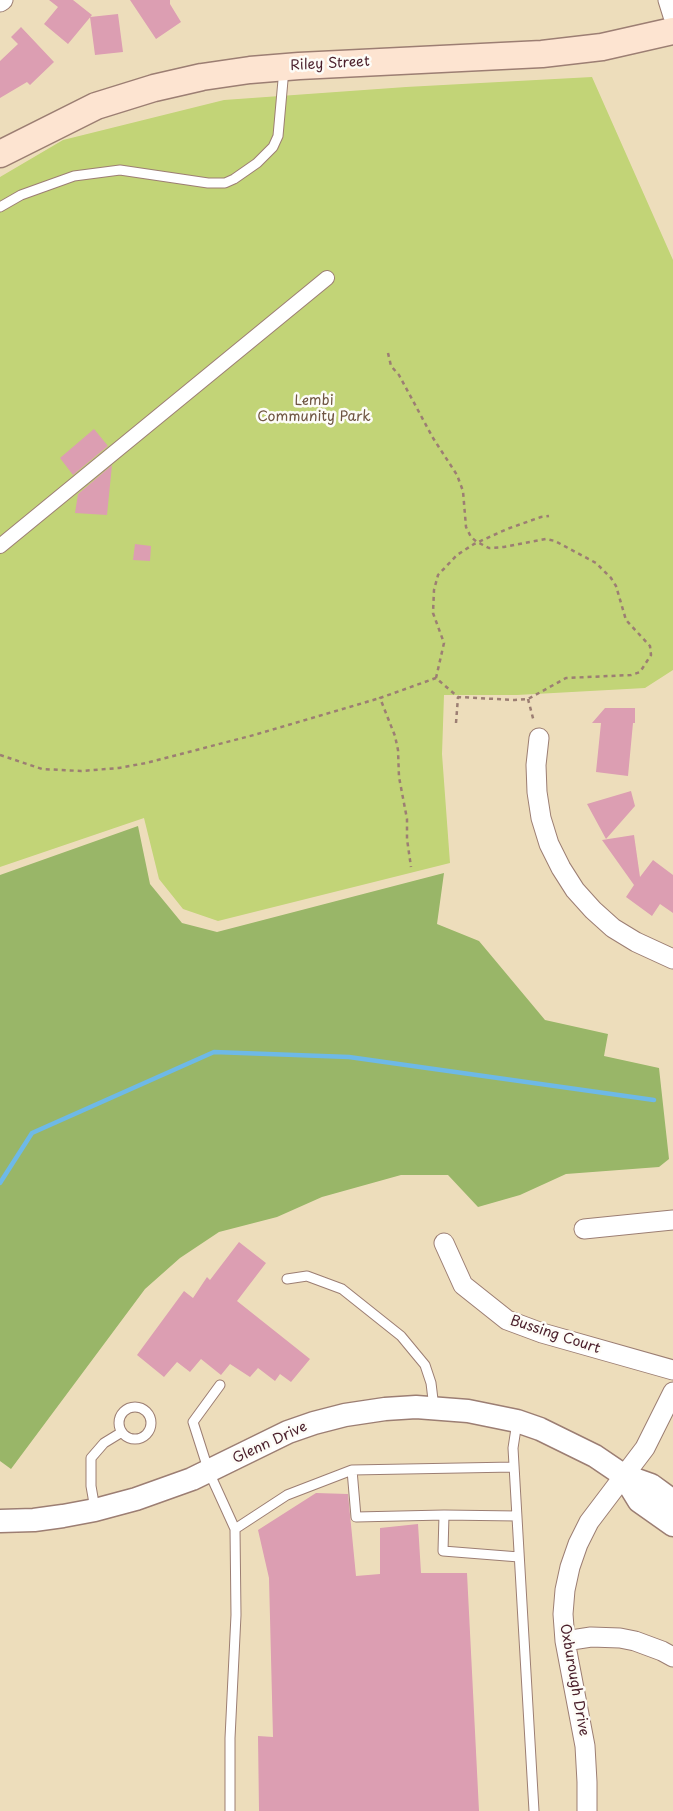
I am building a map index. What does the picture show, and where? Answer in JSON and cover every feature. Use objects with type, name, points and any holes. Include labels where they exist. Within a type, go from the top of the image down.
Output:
[{"type":"main road","name":"Riley Street","points":[[0,154],[96,106],[154,88],[202,77],[284,67],[542,54],[602,46],[673,31]]},
{"type":"street","points":[[668,0],[673,16]]},
{"type":"street","points":[[0,546],[327,278]]},
{"type":"street","points":[[539,738],[536,765],[537,792],[541,818],[549,844],[560,868],[581,897],[613,928],[636,942],[673,960]]},
{"type":"street","points":[[584,1229],[673,1220]]},
{"type":"street","name":"Bussing Court","points":[[444,1243],[463,1284],[507,1320],[542,1333],[673,1370]]},
{"type":"street","name":"Oxburough Drive","points":[[587,1811],[588,1782],[585,1746],[565,1641],[563,1614],[565,1590],[572,1559],[589,1522],[645,1448],[673,1392]]},
{"type":"street","name":"Glenn Drive","points":[[0,1521],[34,1520],[95,1510],[176,1486],[209,1472],[288,1432],[314,1423],[345,1415],[416,1407],[468,1411],[517,1421],[540,1429],[595,1456],[624,1475],[651,1484],[673,1501]]},
{"type":"street","name":"Glenn Drive","points":[[624,1475],[639,1501],[673,1525]]},
{"type":"street","points":[[565,1641],[591,1637],[620,1638],[635,1641],[673,1657]]},
{"type":"lane","points":[[0,207],[21,195],[74,176],[120,170],[208,183],[225,183],[234,179],[257,163],[273,147],[278,136],[284,67]]},
{"type":"lane","points":[[287,1279],[307,1276],[342,1289],[401,1336],[425,1365],[431,1383],[434,1408]]},
{"type":"lane","points":[[220,1385],[194,1422],[209,1472],[235,1529],[236,1597],[230,1738],[230,1811]]},
{"type":"lane","points":[[517,1421],[513,1448],[534,1811]]},
{"type":"lane","points":[[95,1510],[91,1486],[91,1458],[104,1443],[122,1432]]},
{"type":"lane","points":[[235,1529],[287,1495],[352,1470],[514,1467]]},
{"type":"lane","points":[[352,1470],[356,1517],[517,1516]]},
{"type":"lane","points":[[444,1515],[443,1551],[519,1557]]},
{"type":"path","points":[[388,353],[391,366],[399,376],[433,438],[457,475],[462,491],[466,527],[471,537],[489,548],[546,539],[555,541],[596,563],[616,586],[626,620],[650,646],[650,655],[640,672],[631,676],[566,678],[528,699],[458,697],[436,678]]},
{"type":"path","points":[[436,678],[444,643],[433,612],[434,590],[438,575],[457,554],[478,542],[507,529],[549,516]]},
{"type":"path","points":[[0,755],[42,769],[81,771],[119,768],[254,736],[380,698],[436,678]]},
{"type":"path","points":[[456,723],[458,697]]},
{"type":"path","points":[[380,698],[396,736],[399,776],[407,820],[407,839],[411,867]]},
{"type":"path","points":[[528,699],[539,738]]},
{"type":"green space","name":"Lembi Community Park","points":[[592,77],[673,260],[673,670],[645,688],[517,695],[444,695],[442,754],[450,863],[218,921],[183,909],[159,879],[144,818],[0,867],[0,177],[63,140],[224,100],[406,87]]},
{"type":"green space","points":[[138,826],[150,884],[182,923],[217,932],[444,873],[437,924],[479,941],[545,1020],[608,1034],[604,1056],[659,1068],[669,1159],[659,1167],[566,1174],[520,1195],[478,1207],[448,1175],[401,1175],[322,1197],[277,1217],[219,1232],[180,1258],[145,1289],[11,1469],[0,1461],[0,875]]},
{"type":"building","points":[[49,0],[73,0],[92,15],[68,44],[44,24],[58,7]]},
{"type":"building","points":[[130,0],[170,0],[170,4],[181,22],[156,39]]},
{"type":"building","points":[[118,14],[123,52],[95,55],[90,17]]},
{"type":"building","points":[[21,27],[54,62],[30,85],[27,82],[0,98],[0,61],[18,44],[11,37]]},
{"type":"building","points":[[94,429],[108,446],[73,475],[60,458]]},
{"type":"building","points":[[112,465],[107,515],[75,513],[78,494]]},
{"type":"building","points":[[135,544],[151,546],[150,561],[133,560]]},
{"type":"building","points":[[605,708],[635,708],[635,723],[633,723],[628,776],[596,772],[601,723],[592,723]]},
{"type":"building","points":[[631,791],[635,806],[606,839],[587,804]]},
{"type":"building","points":[[634,835],[640,877],[653,860],[673,875],[673,913],[660,904],[652,916],[626,897],[634,885],[602,840]]},
{"type":"building","points":[[239,1242],[266,1263],[237,1301],[310,1359],[291,1382],[280,1374],[275,1381],[258,1368],[250,1377],[230,1364],[221,1375],[201,1359],[190,1372],[177,1362],[164,1377],[137,1355],[184,1291],[193,1298],[207,1277],[210,1280]]},
{"type":"building","points":[[316,1493],[348,1494],[356,1576],[380,1574],[380,1528],[418,1524],[421,1573],[467,1573],[479,1811],[259,1811],[258,1736],[273,1737],[269,1578],[258,1530]]},
{"type":"waterway","points":[[0,1183],[32,1133],[214,1052],[349,1057],[654,1100]]}]
